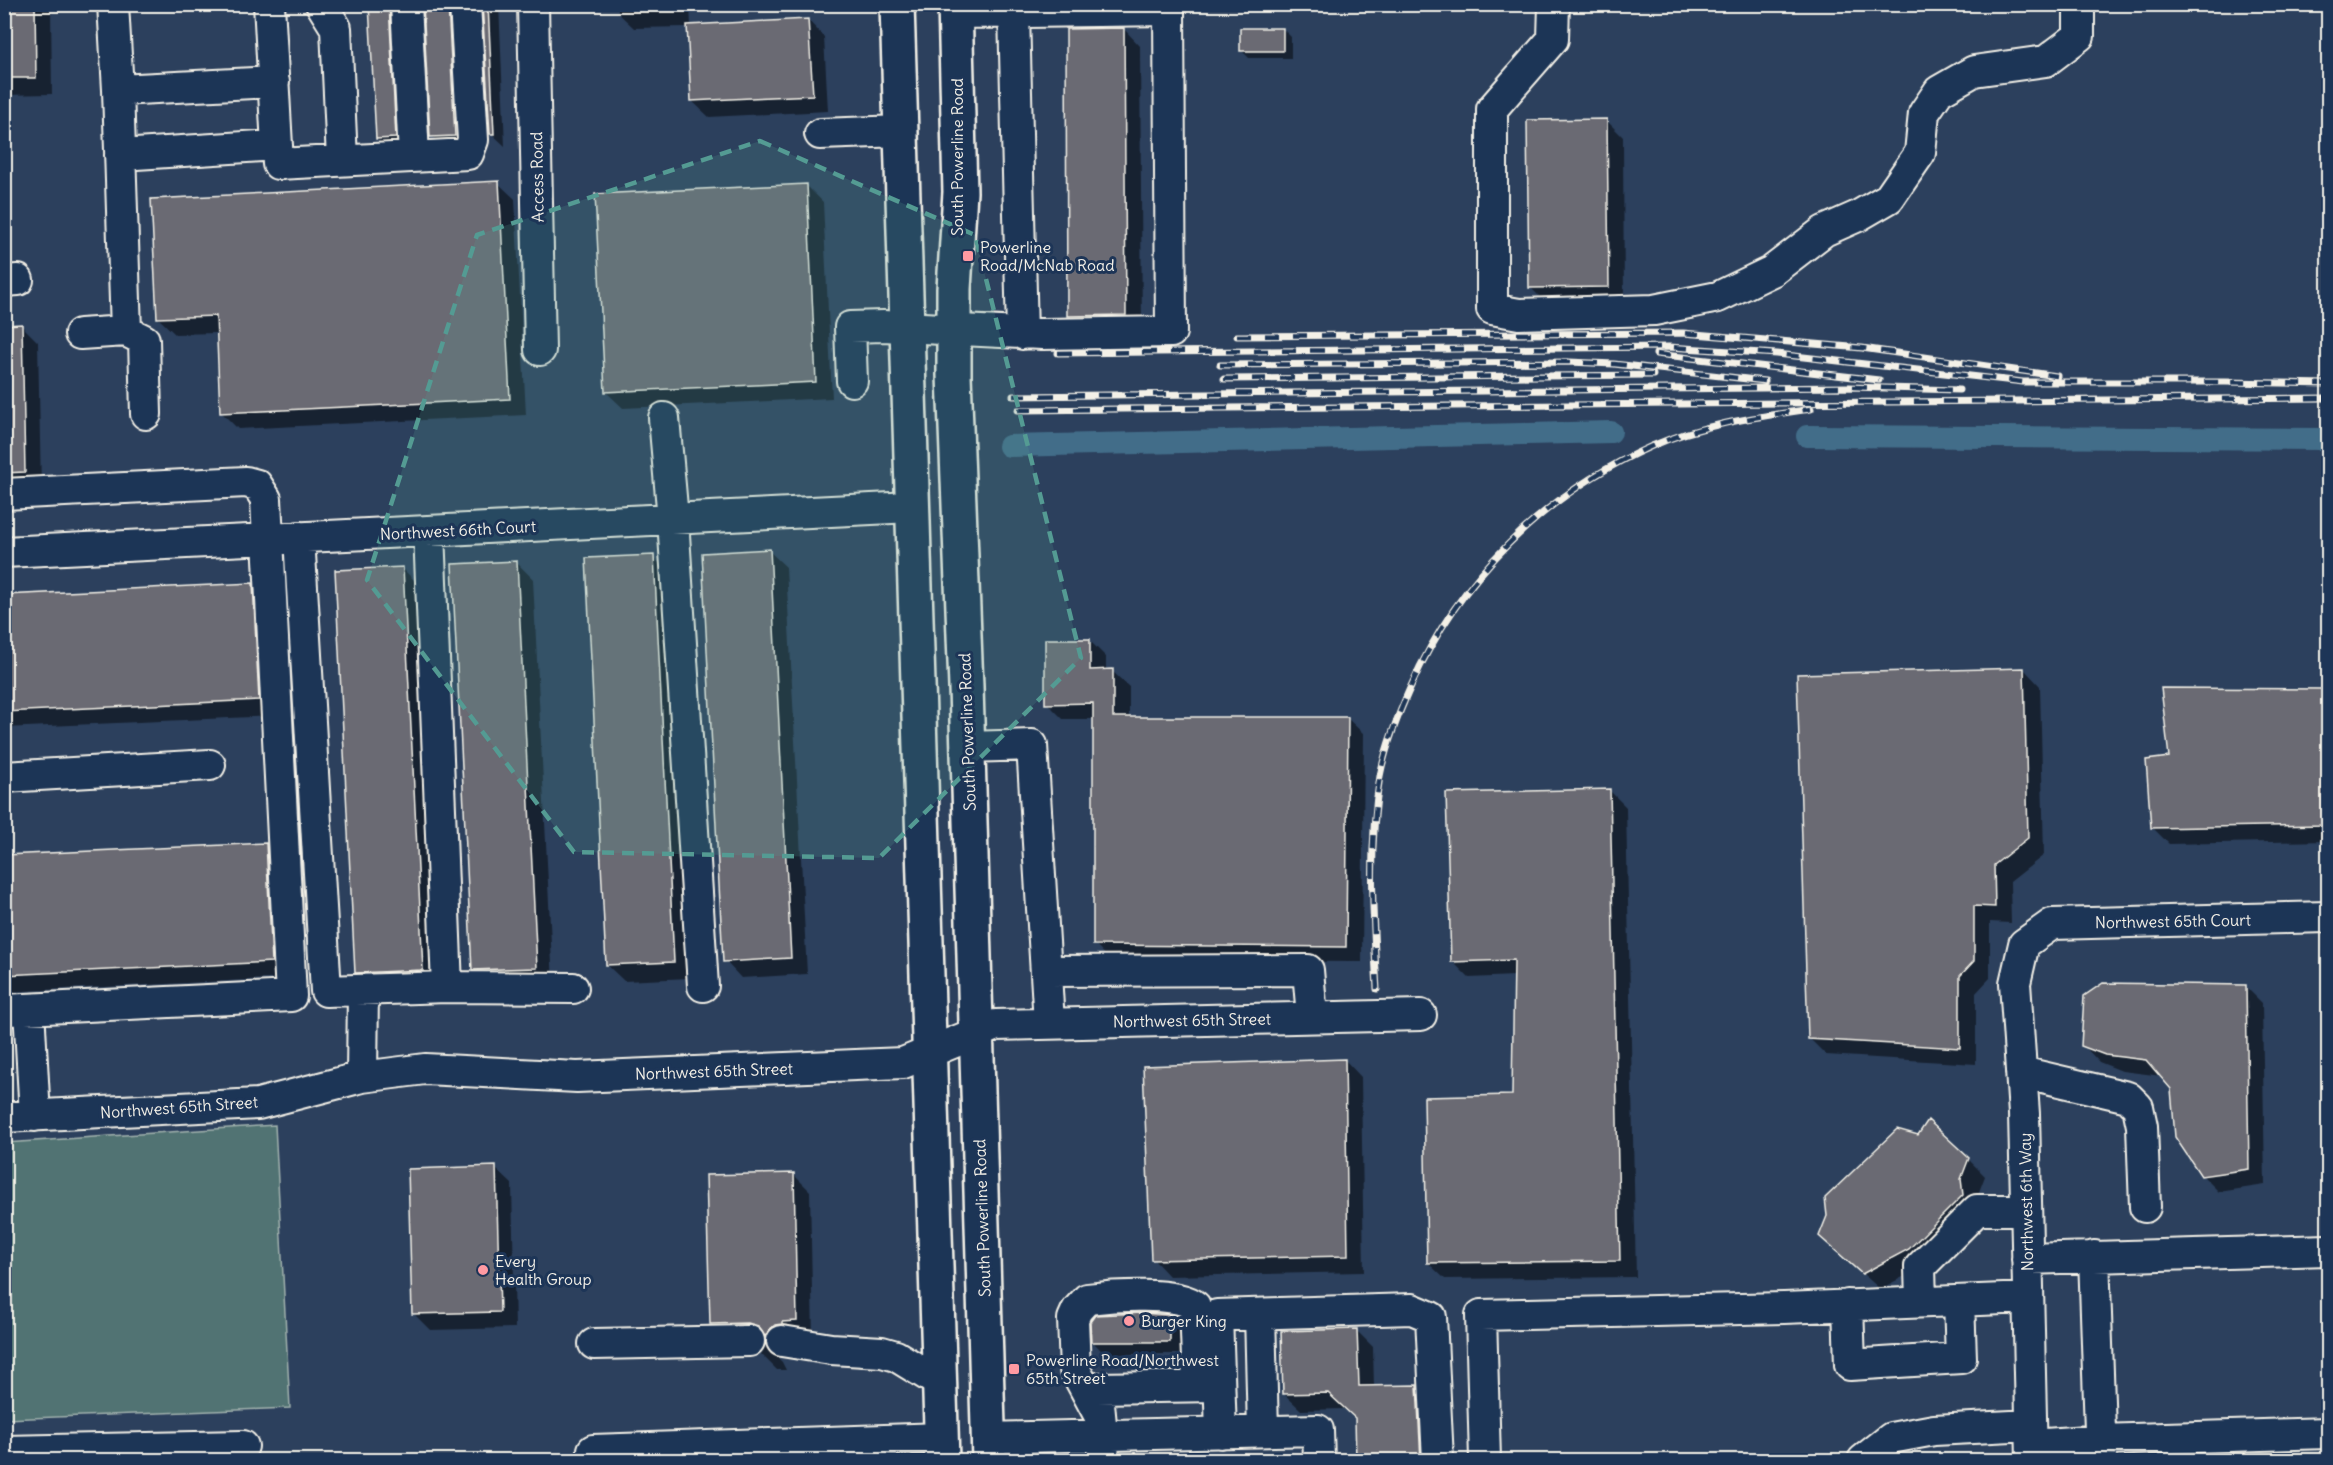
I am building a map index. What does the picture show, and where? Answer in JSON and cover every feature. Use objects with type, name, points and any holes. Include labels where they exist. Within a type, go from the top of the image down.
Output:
[{"type":"main road","points":[[897,4],[942,1449]]},
{"type":"main road","name":"South Powerline Road","points":[[955,9],[960,192],[953,330],[989,1449]]},
{"type":"street","points":[[113,4],[126,332]]},
{"type":"street","points":[[269,4],[278,164],[468,154],[473,140],[465,4]]},
{"type":"street","points":[[321,4],[336,28],[342,160]]},
{"type":"street","points":[[406,4],[414,156]]},
{"type":"street","name":"Access Road","points":[[533,4],[540,350]]},
{"type":"street","points":[[1554,4],[1553,39],[1492,109],[1492,309],[1519,314],[1654,310],[1718,297],[1772,271],[1824,231],[1858,216],[1889,198],[1920,153],[1924,113],[1939,91],[1974,71],[2046,61],[2079,36],[2079,4]]},
{"type":"street","points":[[852,381],[850,327],[907,327],[1022,334],[1171,332],[1170,10],[1014,12],[955,9]]},
{"type":"street","points":[[1014,12],[1022,334]]},
{"type":"street","points":[[118,90],[274,82]]},
{"type":"street","points":[[820,134],[902,131]]},
{"type":"street","points":[[120,155],[277,145]]},
{"type":"street","points":[[80,334],[126,332],[144,340],[146,414]]},
{"type":"street","points":[[664,418],[673,519],[702,986]]},
{"type":"street","points":[[4,494],[246,482],[257,485],[266,499],[269,539],[291,996],[17,1009],[35,1116]]},
{"type":"street","name":"Northwest 66th Court","points":[[4,552],[912,507]]},
{"type":"street","points":[[429,531],[447,987]]},
{"type":"street","points":[[299,537],[326,991],[447,987],[573,988]]},
{"type":"street","points":[[967,747],[1032,745],[1049,1023]]},
{"type":"street","points":[[4,777],[210,765]]},
{"type":"street","name":"Northwest 65th Court","points":[[2024,944],[2052,924],[2328,917]]},
{"type":"street","name":"Northwest 6th Way","points":[[2024,944],[2015,983],[2021,1072],[2032,1444]]},
{"type":"street","points":[[1046,971],[1308,970],[1311,1017]]},
{"type":"street","points":[[362,1077],[363,990]]},
{"type":"street","name":"Northwest 65th Street","points":[[4,1118],[258,1104],[362,1077],[425,1069],[577,1077],[903,1063],[996,1024],[1421,1015]]},
{"type":"street","points":[[2021,1072],[2128,1097],[2138,1107],[2142,1126],[2145,1207]]},
{"type":"street","points":[[1922,1302],[1920,1267],[1977,1210],[2026,1210]]},
{"type":"street","points":[[2027,1258],[2328,1250]]},
{"type":"street","points":[[2094,1256],[2100,1450]]},
{"type":"street","points":[[1102,1437],[1075,1370],[1073,1319],[1077,1310],[1087,1299],[1174,1297],[1188,1301],[1195,1306],[1209,1386],[1221,1432]]},
{"type":"street","points":[[1485,1461],[1481,1315],[2028,1298]]},
{"type":"street","points":[[1848,1305],[1850,1365],[1961,1358],[1959,1301]]},
{"type":"street","points":[[1209,1386],[1217,1316],[1412,1309],[1431,1317],[1438,1461]]},
{"type":"street","points":[[1260,1314],[1263,1431]]},
{"type":"street","points":[[594,1344],[749,1341]]},
{"type":"street","points":[[782,1341],[831,1349],[882,1352],[896,1356],[940,1383]]},
{"type":"street","points":[[1102,1437],[1098,1388],[1209,1386]]},
{"type":"street","points":[[989,1449],[1102,1437],[1318,1430],[1319,1461]]},
{"type":"street","points":[[1863,1461],[1891,1438],[1934,1430],[2032,1444],[2100,1450],[2328,1433]]},
{"type":"street","points":[[4,1451],[243,1446]]},
{"type":"street","points":[[593,1461],[593,1450],[942,1449]]},
{"type":"highlighted area","points":[[760,141],[975,235],[1081,658],[879,858],[574,852],[367,580],[477,235]]},
{"type":"green space","points":[[275,1125],[290,1408],[5,1419],[5,1143]]},
{"type":"building","points":[[4,4],[35,4],[36,78],[4,78]]},
{"type":"building","points":[[369,4],[389,4],[396,138],[376,139]]},
{"type":"building","points":[[423,4],[448,4],[455,136],[430,137]]},
{"type":"building","points":[[482,4],[488,4],[494,134],[490,134]]},
{"type":"building","points":[[808,19],[813,95],[691,101],[687,25]]},
{"type":"building","points":[[1124,28],[1126,315],[1067,316],[1066,29]]},
{"type":"building","points":[[1240,28],[1283,28],[1283,51],[1240,51]]},
{"type":"building","points":[[1607,119],[1609,287],[1529,288],[1527,120]]},
{"type":"building","points":[[499,181],[510,399],[220,413],[216,316],[157,318],[151,199]]},
{"type":"building","points":[[807,184],[816,382],[605,392],[595,194]]},
{"type":"building","points":[[22,324],[25,472],[4,473],[4,325]]},
{"type":"building","points":[[770,549],[791,958],[723,962],[702,553]]},
{"type":"building","points":[[654,555],[674,962],[606,965],[586,558]]},
{"type":"building","points":[[517,561],[537,968],[472,970],[452,564]]},
{"type":"building","points":[[403,567],[423,970],[355,973],[335,570]]},
{"type":"building","points":[[253,583],[259,700],[4,712],[4,595]]},
{"type":"building","points":[[1045,639],[1090,639],[1090,670],[1113,669],[1113,717],[1348,717],[1346,947],[1093,945],[1093,703],[1045,704]]},
{"type":"building","points":[[2024,668],[2028,838],[1994,865],[1995,907],[1974,906],[1974,961],[1960,976],[1960,1048],[1808,1039],[1797,674]]},
{"type":"building","points":[[2161,688],[2328,689],[2328,825],[2151,828],[2146,760],[2169,757]]},
{"type":"building","points":[[1610,789],[1620,1261],[1427,1263],[1424,1097],[1512,1095],[1514,960],[1451,962],[1446,793]]},
{"type":"building","points":[[266,843],[272,962],[4,975],[4,855]]},
{"type":"building","points":[[2103,983],[2246,985],[2249,1169],[2201,1176],[2175,1137],[2171,1089],[2146,1060],[2105,1055],[2081,1046],[2084,996]]},
{"type":"building","points":[[1345,1059],[1348,1256],[1151,1260],[1143,1066]]},
{"type":"building","points":[[1928,1120],[1969,1158],[1961,1179],[1963,1195],[1909,1249],[1862,1274],[1819,1236],[1827,1216],[1825,1198],[1897,1129],[1918,1135]]},
{"type":"building","points":[[496,1166],[500,1312],[412,1314],[408,1169]]},
{"type":"building","points":[[794,1173],[797,1321],[775,1325],[765,1337],[758,1326],[748,1323],[710,1324],[706,1175]]},
{"type":"building","name":"Burger King","points":[[1143,1313],[1170,1315],[1170,1342],[1091,1342],[1090,1322],[1095,1315]]},
{"type":"building","points":[[1357,1329],[1359,1386],[1417,1385],[1421,1461],[1356,1461],[1355,1418],[1328,1393],[1283,1394],[1281,1331]]},
{"type":"waterway","points":[[1009,446],[1611,432]]},
{"type":"waterway","points":[[1807,436],[2328,439]]},
{"type":"railway","points":[[1237,336],[1683,333],[1862,348],[2057,376]]},
{"type":"railway","points":[[1058,353],[1669,347],[1777,354],[2023,382],[2328,384]]},
{"type":"railway","points":[[1656,354],[1879,380]]},
{"type":"railway","points":[[1220,365],[1569,362],[1614,364],[1765,381]]},
{"type":"railway","points":[[1224,379],[1653,375]]},
{"type":"railway","points":[[1013,396],[1849,387],[1959,390]]},
{"type":"railway","points":[[1018,410],[2328,398]]},
{"type":"railway","points":[[1377,989],[1373,856],[1380,776],[1393,730],[1411,686],[1431,647],[1454,610],[1480,575],[1541,515],[1576,489],[1652,446],[1690,432],[1730,422],[1811,409]]},
{"type":"place","name":"Powerline Road/McNab Road","points":[[968,256]]},
{"type":"place","name":"Every Health Group","points":[[483,1270]]},
{"type":"place","name":"Burger King","points":[[1129,1321]]},
{"type":"place","name":"Powerline Road/Northwest 65th Street","points":[[1014,1369]]}]
